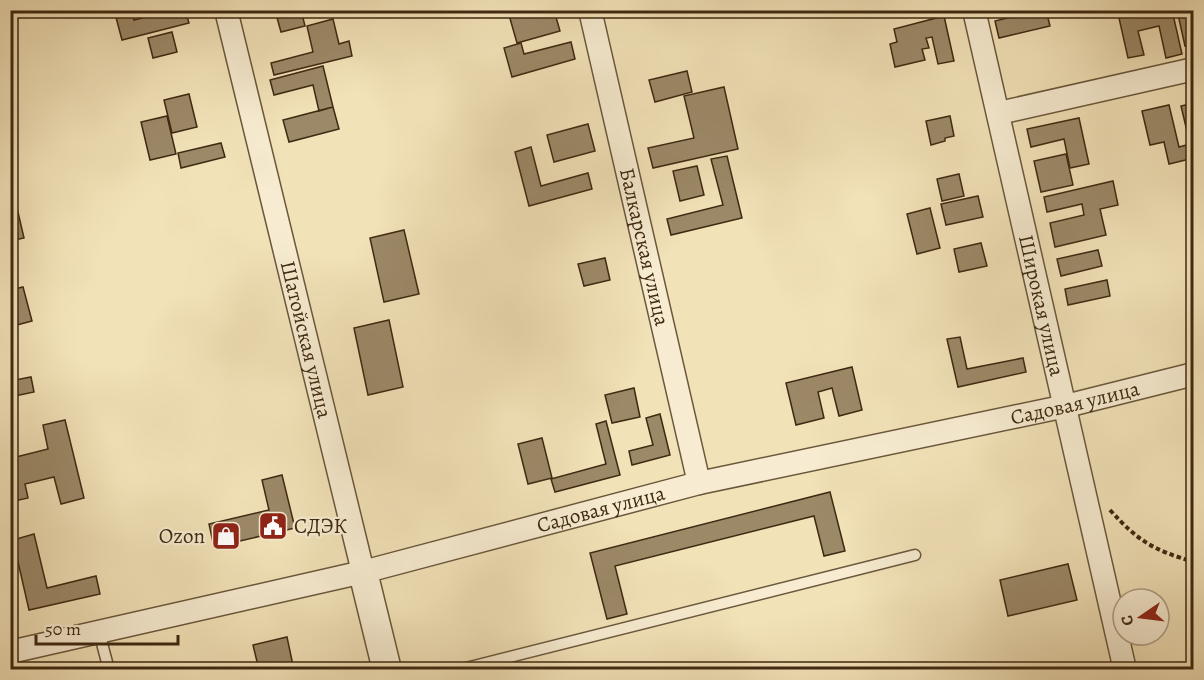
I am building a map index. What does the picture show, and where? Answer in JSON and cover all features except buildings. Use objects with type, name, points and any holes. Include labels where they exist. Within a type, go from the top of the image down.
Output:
[{"type":"street","name":"Шатойская улица","points":[[226,10],[387,669]]},
{"type":"street","name":"Балкарская улица","points":[[590,10],[699,483]]},
{"type":"street","name":"Широкая улица","points":[[974,10],[1125,669]]},
{"type":"street","points":[[999,112],[1194,69]]},
{"type":"street","name":"Садовая улица","points":[[10,652],[363,572],[699,483],[1066,406],[1194,374]]},
{"type":"lane","points":[[458,669],[915,555]]},
{"type":"lane","points":[[99,632],[110,669]]},
{"type":"path","points":[[1082,480],[1131,533],[1162,552],[1194,562]]},
{"type":"place","name":"СДЭК","points":[[273,526]]},
{"type":"place","name":"Ozon","points":[[226,536]]}]
